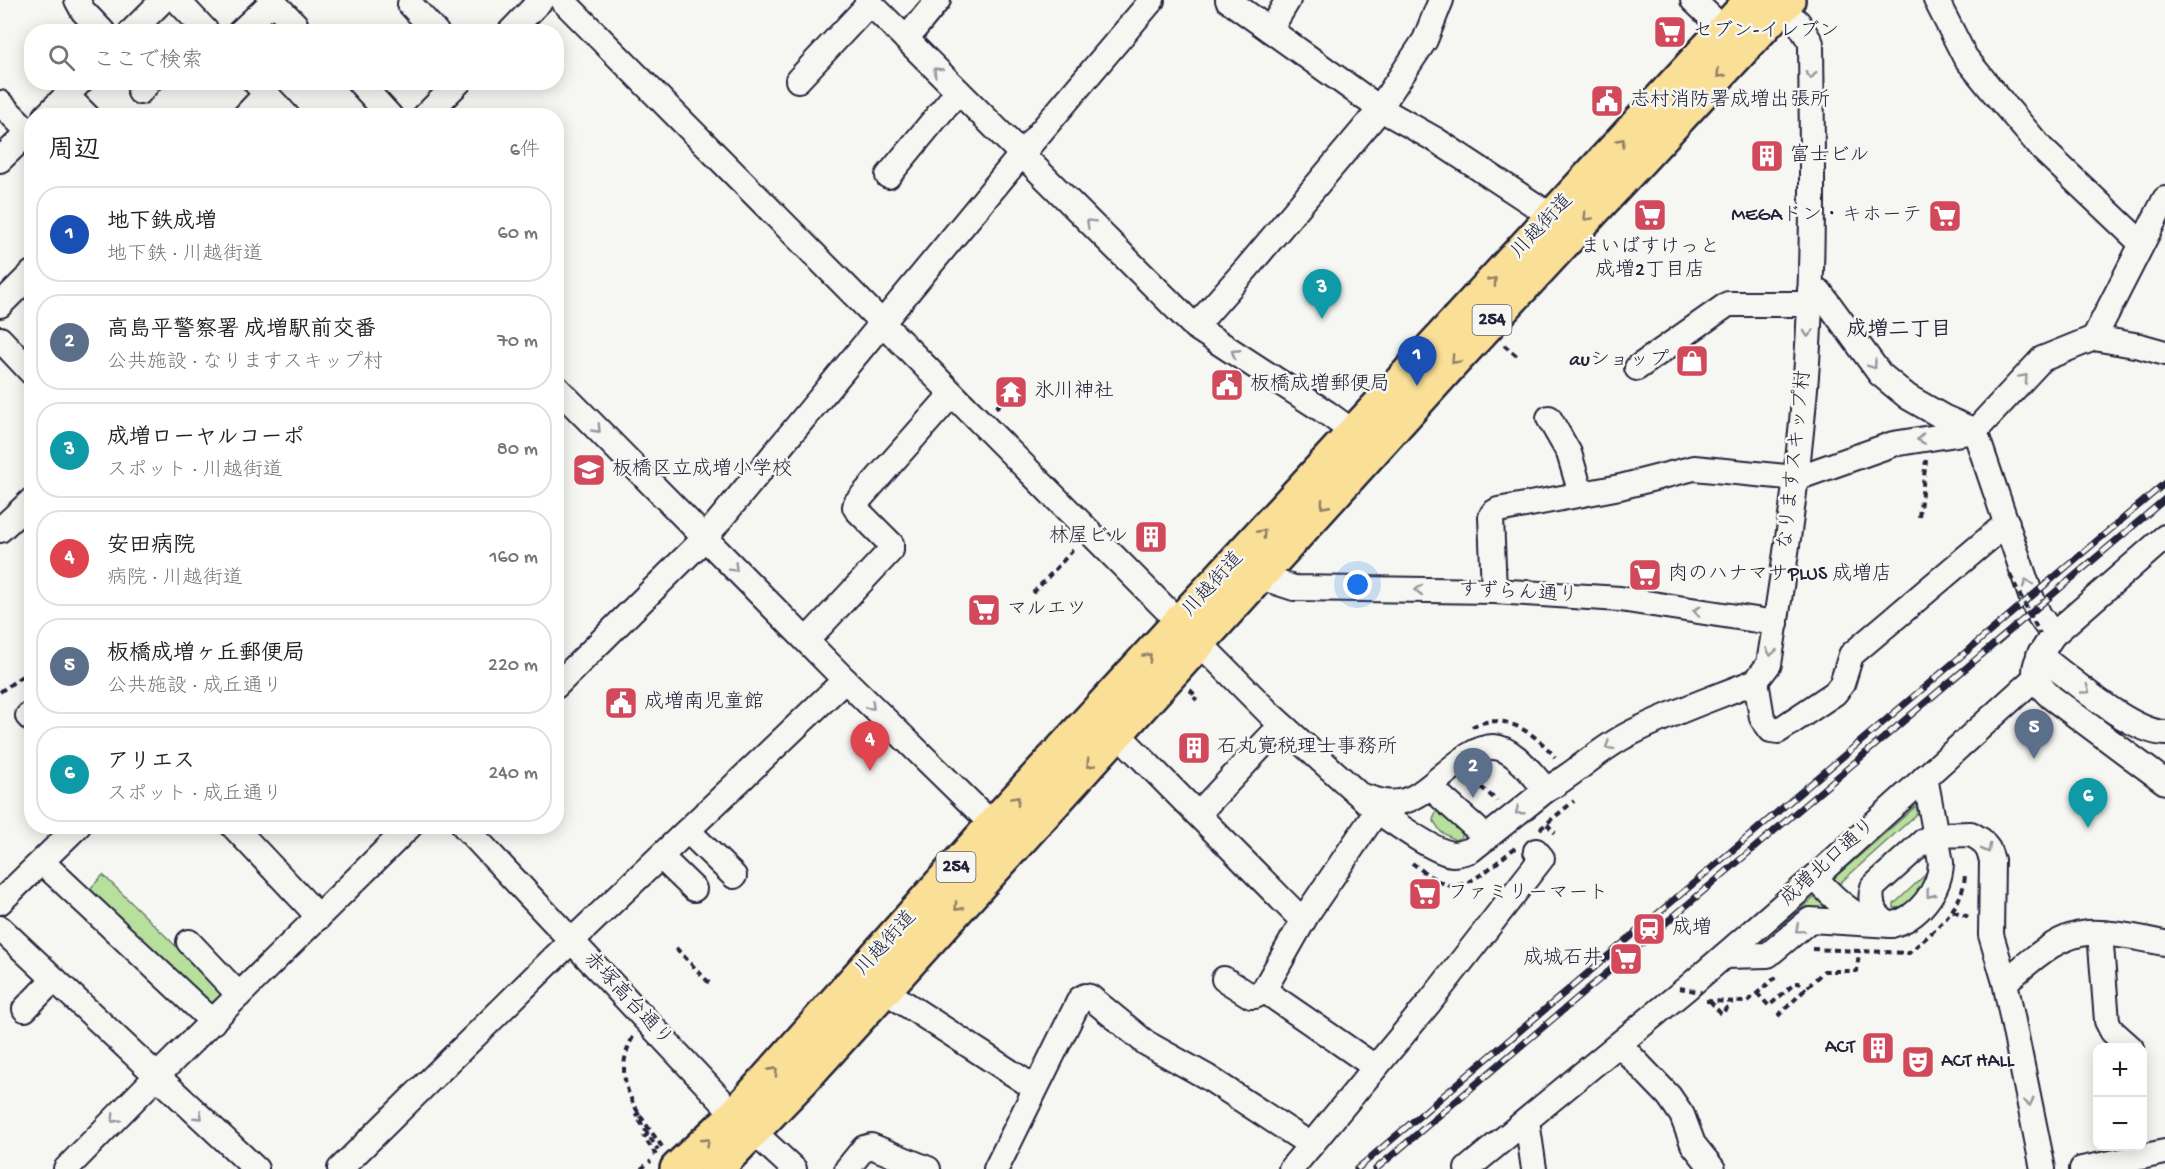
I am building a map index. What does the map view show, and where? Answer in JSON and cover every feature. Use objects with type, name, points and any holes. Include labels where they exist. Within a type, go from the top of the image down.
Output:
[{"type":"highway","name":"川越街道","points":[[664,1156],[744,1123],[804,1078],[1118,734],[1190,633],[1353,432],[1553,217],[1734,38],[1773,3]]},
{"type":"highway","name":"川越街道","points":[[716,1169],[744,1123],[993,825],[1190,633],[1260,577],[1452,363],[1734,38]]},
{"type":"street","points":[[76,0],[95,24]]},
{"type":"street","points":[[139,24],[163,0]]},
{"type":"street","points":[[177,0],[198,24]]},
{"type":"street","points":[[518,24],[541,0]]},
{"type":"street","points":[[562,0],[1277,720],[1374,803],[1391,821],[1445,852],[1463,853],[1471,850],[1546,789],[1570,776],[1605,747],[1631,732],[1756,681],[1762,718],[1772,730],[1778,731],[1835,693],[1842,684],[1851,655],[1855,651],[2007,523]]},
{"type":"street","points":[[906,39],[938,0]]},
{"type":"street","points":[[564,678],[704,539],[1152,0]]},
{"type":"street","points":[[1228,0],[1379,108],[1436,140],[1553,217]]},
{"type":"street","points":[[1270,30],[1288,0]]},
{"type":"street","points":[[1195,327],[1373,118],[1425,40],[1441,0]]},
{"type":"street","points":[[1693,0],[1734,38]]},
{"type":"street","points":[[1936,0],[1965,57],[2042,149],[2141,243]]},
{"type":"street","points":[[798,80],[869,2],[1195,327],[1353,432]]},
{"type":"street","name":"なりますスキップ村","points":[[1756,681],[1769,664],[1776,623],[1810,480],[1811,43],[1798,22],[1773,3]]},
{"type":"street","points":[[249,24],[270,4],[275,4],[295,24]]},
{"type":"street","points":[[411,4],[429,24]]},
{"type":"street","points":[[54,108],[73,90]]},
{"type":"street","points":[[74,90],[83,108]]},
{"type":"street","points":[[249,108],[260,90]]},
{"type":"street","points":[[263,90],[280,108]]},
{"type":"street","points":[[366,90],[383,108]]},
{"type":"street","points":[[433,108],[451,90]]},
{"type":"street","points":[[888,176],[958,91]]},
{"type":"street","points":[[0,104],[24,119]]},
{"type":"street","points":[[0,160],[24,137]]},
{"type":"street","points":[[2094,338],[2165,199]]},
{"type":"street","points":[[0,305],[24,281]]},
{"type":"street","points":[[1637,369],[1728,304],[1810,297],[1820,292],[1880,374],[1908,397],[1943,417],[1975,431]]},
{"type":"street","points":[[1494,591],[1491,518],[1492,513],[1498,510],[1620,487],[1694,468],[1810,480],[1893,444],[1975,431],[2042,359],[2094,338],[2165,353]]},
{"type":"street","points":[[0,339],[24,364]]},
{"type":"street","points":[[807,640],[891,550],[891,544],[857,510],[856,503],[952,394]]},
{"type":"street","points":[[564,395],[844,680],[993,825]]},
{"type":"street","points":[[1549,418],[1569,453],[1581,494]]},
{"type":"street","points":[[1975,431],[2036,608],[2042,650],[2038,685],[2050,697],[2165,782]]},
{"type":"street","points":[[0,530],[24,508]]},
{"type":"street","name":"成増北口通り","points":[[1467,1169],[1689,989],[1815,877],[2023,686],[2042,650],[2165,537]]},
{"type":"street","name":"すずらん通り","points":[[1260,577],[1294,588],[1494,591],[1620,599],[1776,623]]},
{"type":"street","points":[[2042,650],[2129,722],[2157,733],[2165,733]]},
{"type":"street","points":[[340,1169],[844,680]]},
{"type":"street","points":[[1118,734],[1303,921]]},
{"type":"street","points":[[1198,814],[1271,736]]},
{"type":"street","points":[[1374,803],[1398,803],[1426,790],[1455,765],[1480,748],[1496,747],[1518,758],[1546,789]]},
{"type":"street","points":[[1724,956],[1768,955],[1810,920],[1883,924],[1902,921],[1914,912],[1935,889],[1939,881],[1941,863],[1925,777]]},
{"type":"street","points":[[1426,790],[1487,838]]},
{"type":"street","points":[[1426,790],[1419,816],[1424,831],[1434,847]]},
{"type":"street","points":[[1224,979],[1251,996],[1265,991],[1303,921],[1374,803]]},
{"type":"street","points":[[688,831],[734,876]]},
{"type":"street","points":[[0,902],[70,834]]},
{"type":"street","points":[[240,834],[319,917]]},
{"type":"street","points":[[66,1169],[402,834]]},
{"type":"street","name":"赤塚高台通り","points":[[472,834],[744,1123],[794,1169]]},
{"type":"street","points":[[1883,924],[1873,909],[1871,898],[1873,887],[1925,840],[1936,835],[1971,834],[1981,840],[1992,860],[1991,935],[2005,982],[2043,1169]]},
{"type":"street","points":[[1291,1169],[1429,1003],[1542,858],[1531,845]]},
{"type":"street","points":[[661,857],[694,890]]},
{"type":"street","points":[[42,862],[213,1022]]},
{"type":"street","points":[[1815,877],[1826,890],[1858,915],[1883,924]]},
{"type":"street","points":[[0,928],[256,1169]]},
{"type":"street","points":[[2005,982],[2055,944],[2084,933],[2100,933],[2165,943]]},
{"type":"street","points":[[2100,933],[2107,1021],[2112,1030],[2127,1043]]},
{"type":"street","points":[[189,942],[239,995]]},
{"type":"street","points":[[1689,989],[1711,988],[1748,955]]},
{"type":"street","points":[[25,1009],[54,979]]},
{"type":"street","points":[[884,990],[1035,1088]]},
{"type":"street","points":[[1265,991],[1375,1067]]},
{"type":"street","points":[[996,1169],[1080,999],[1085,996],[1090,997],[1146,1043],[1207,1077],[1311,1145]]},
{"type":"street","points":[[1620,1045],[1669,1096],[1682,1114],[1693,1144],[1713,1169]]},
{"type":"street","points":[[1527,1121],[1534,1169]]},
{"type":"street","points":[[847,1169],[864,1148],[871,1146],[928,1169]]},
{"type":"street","points":[[2082,1169],[2116,1154],[2165,1152]]},
{"type":"path","points":[[1503,344],[1517,356]]},
{"type":"path","points":[[1919,517],[1929,438]]},
{"type":"path","points":[[1033,593],[1090,533]]},
{"type":"path","points":[[2010,574],[2042,650]]},
{"type":"path","points":[[0,692],[24,675]]},
{"type":"path","points":[[1191,683],[1187,688],[1197,697],[1194,700]]},
{"type":"path","points":[[1408,860],[1425,873],[1450,886],[1464,884],[1531,845],[1547,824],[1584,792],[1542,741],[1524,728],[1503,722],[1481,722],[1471,728]]},
{"type":"path","points":[[1455,765],[1503,806],[1512,817]]},
{"type":"path","points":[[1547,824],[1555,833]]},
{"type":"path","points":[[1953,911],[1966,916]]},
{"type":"path","points":[[676,948],[712,986]]},
{"type":"path","points":[[1778,1016],[1824,970],[1857,971],[1859,951]]},
{"type":"path","points":[[1757,993],[1769,1006],[1795,983],[1799,983],[1806,990]]},
{"type":"path","points":[[1716,1008],[1721,1014],[1732,1002]]},
{"type":"path","points":[[637,1030],[627,1048],[623,1070],[625,1085],[664,1156]]},
{"type":"path","points":[[640,1113],[636,1115],[648,1134],[644,1137],[664,1156]]},
{"type":"green space","points":[[1915,807],[1917,814],[1839,884],[1833,881],[1834,878]]},
{"type":"green space","points":[[1439,811],[1462,833],[1462,837],[1455,840],[1441,832],[1433,820],[1436,812]]},
{"type":"green space","points":[[103,875],[225,994],[214,1005],[206,1005],[89,890]]},
{"type":"green space","points":[[1925,875],[1929,876],[1915,897],[1906,905],[1894,908],[1894,904]]},
{"type":"green space","points":[[1814,898],[1820,899],[1831,911],[1802,909],[1763,939]]},
{"type":"railway","points":[[1357,1169],[2165,483]]},
{"type":"railway","points":[[1376,1169],[2165,499]]},
{"type":"place","name":"セブン-イレブン","points":[[1670,32]]},
{"type":"place","name":"志村消防署成増出張所","points":[[1607,101]]},
{"type":"place","name":"富士ビル","points":[[1767,156]]},
{"type":"place","name":"まいばすけっと 成増2丁目店","points":[[1650,215]]},
{"type":"place","name":"MEGAドン・キホーテ","points":[[1945,216]]},
{"type":"place","name":"成増ローヤルコーポ","points":[[1322,319]]},
{"type":"place","name":"auショップ","points":[[1692,361]]},
{"type":"place","name":"板橋成増郵便局","points":[[1227,385]]},
{"type":"place","name":"地下鉄成増","points":[[1417,386]]},
{"type":"place","name":"氷川神社","points":[[1011,392]]},
{"type":"place","name":"板橋区立成増小学校","points":[[589,470]]},
{"type":"place","name":"林屋ビル","points":[[1151,537]]},
{"type":"place","name":"肉のハナマサPLUS 成増店","points":[[1645,575]]},
{"type":"place","name":"マルエツ","points":[[984,610]]},
{"type":"place","name":"成増南児童館","points":[[621,703]]},
{"type":"place","name":"石丸寛税理士事務所","points":[[1194,748]]},
{"type":"place","name":"板橋成増ヶ丘郵便局","points":[[2034,759]]},
{"type":"place","name":"安田病院","points":[[870,771]]},
{"type":"place","name":"高島平警察署 成増駅前交番","points":[[1473,798]]},
{"type":"place","name":"アリエス","points":[[2088,828]]},
{"type":"place","name":"ファミリーマート","points":[[1425,894]]},
{"type":"place","name":"成増","points":[[1649,929]]},
{"type":"place","name":"成城石井","points":[[1626,959]]},
{"type":"place","name":"ACT","points":[[1878,1048]]},
{"type":"place","name":"ACT HALL","points":[[1918,1062]]},
{"type":"district","name":"成増二丁目","points":[[1899,331]]}]
